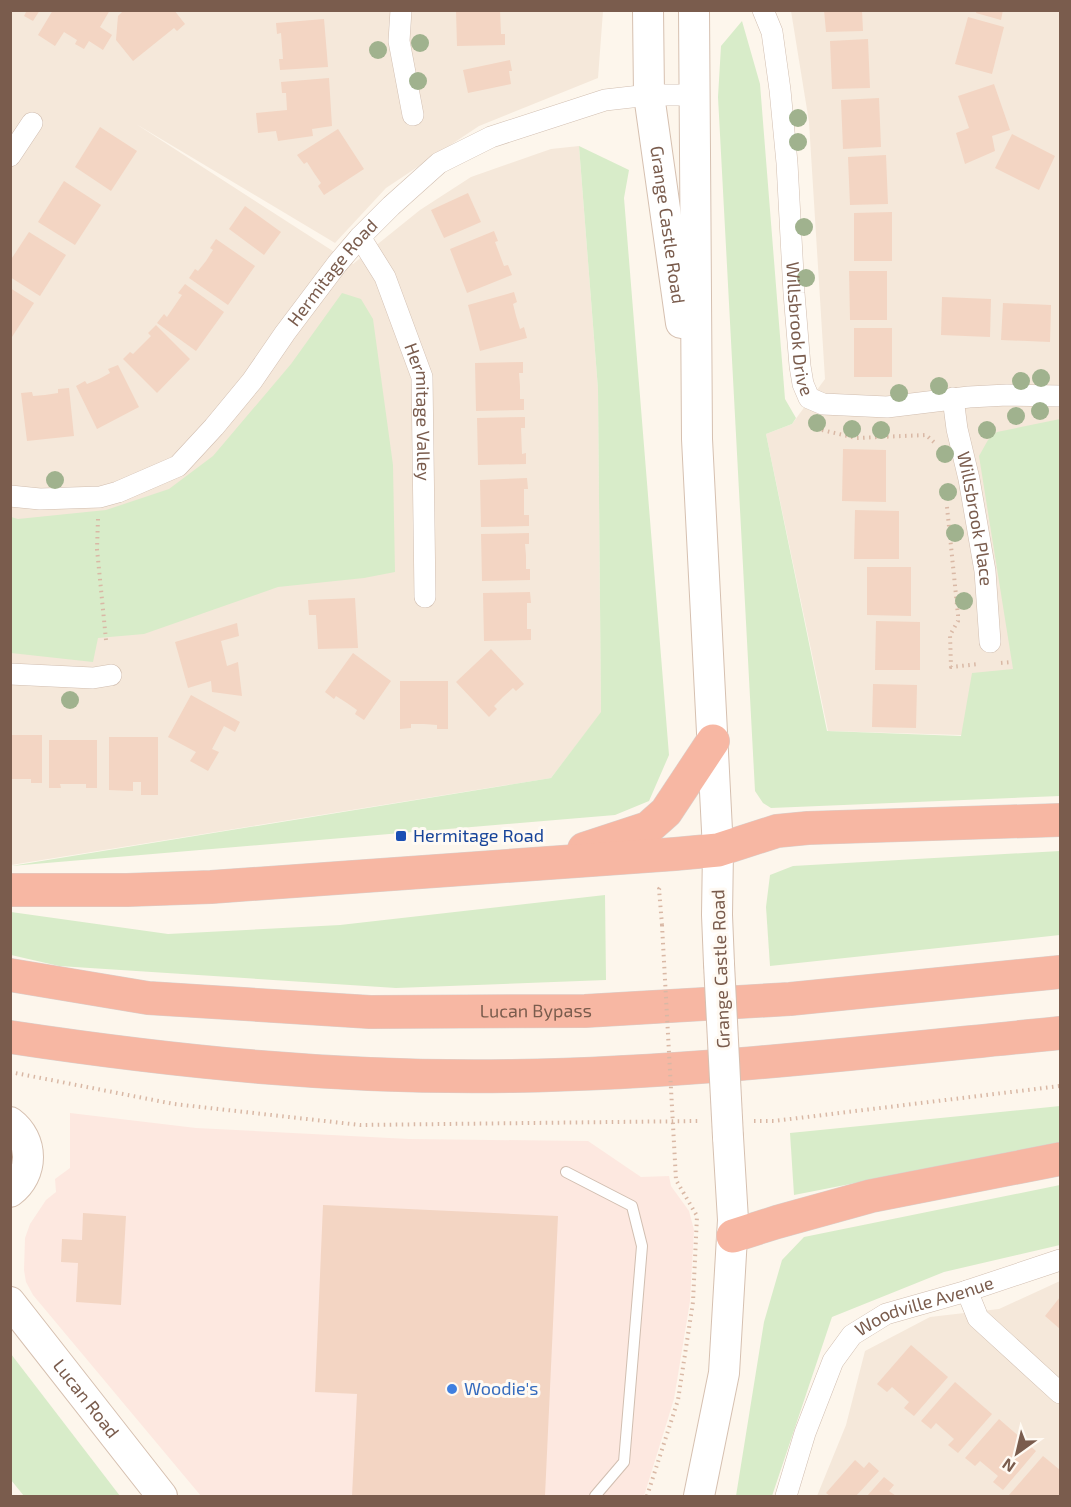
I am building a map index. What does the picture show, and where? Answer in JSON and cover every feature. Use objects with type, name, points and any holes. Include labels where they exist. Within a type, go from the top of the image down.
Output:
[{"type":"highway","points":[[540,864],[648,828],[666,812],[713,741]]},
{"type":"highway","points":[[10,890],[211,887],[718,850],[777,831],[808,828],[1060,820]]},
{"type":"highway","name":"Lucan Bypass","points":[[10,975],[148,998],[394,1012],[585,1011],[790,999],[1060,972]]},
{"type":"highway","points":[[10,1037],[204,1063],[306,1071],[408,1076],[510,1076],[715,1067],[1060,1033]]},
{"type":"highway","points":[[733,1236],[871,1196],[1060,1159]]},
{"type":"main road","name":"Grange Castle Road","points":[[648,10],[649,95],[697,439]]},
{"type":"main road","name":"Grange Castle Road","points":[[694,10],[697,439],[718,850],[717,915],[733,1236],[724,1373],[699,1497]]},
{"type":"main road","points":[[10,1122],[24,1137],[28,1151],[28,1165],[24,1177],[10,1192]]},
{"type":"main road","name":"Lucan Road","points":[[10,1302],[162,1497]]},
{"type":"street","points":[[401,10],[399,41],[413,115]]},
{"type":"street","name":"Willsbrook Drive","points":[[763,10],[772,32],[780,90],[800,366],[803,384],[809,398],[823,404],[887,407],[953,398],[1007,395],[1060,396]]},
{"type":"street","name":"Hermitage Road","points":[[10,496],[40,499],[100,497],[118,492],[178,466],[252,381],[305,307],[360,237],[439,163],[481,142],[605,100],[649,95],[695,95]]},
{"type":"street","points":[[10,156],[32,123]]},
{"type":"street","name":"Hermitage Valley","points":[[360,237],[385,277],[422,377],[425,597]]},
{"type":"street","name":"Willsbrook Place","points":[[953,398],[985,571],[990,642]]},
{"type":"street","points":[[10,674],[93,678],[111,675]]},
{"type":"street","name":"Woodville Avenue","points":[[786,1497],[805,1433],[833,1362],[852,1335],[886,1314],[967,1291],[1060,1260]]},
{"type":"street","points":[[967,1291],[978,1318],[1060,1393]]},
{"type":"lane","points":[[566,1172],[632,1206],[642,1246],[624,1462],[595,1497]]},
{"type":"path","points":[[812,428],[856,438],[926,435],[939,448]]},
{"type":"path","points":[[945,499],[958,615],[958,621],[950,635],[951,667],[988,664]]},
{"type":"path","points":[[99,516],[97,549],[106,640]]},
{"type":"path","points":[[1000,663],[1012,662]]},
{"type":"path","points":[[647,1497],[678,1400],[693,1302],[697,1216],[676,1180],[659,889]]},
{"type":"path","points":[[10,1072],[174,1104],[360,1125],[728,1126],[1060,1086]]},
{"type":"shaded area","points":[[11,11],[603,11],[598,78],[479,126],[386,188],[335,243],[136,124],[353,264],[420,210],[471,177],[551,149],[579,146],[598,389],[601,713],[551,778],[11,865]]},
{"type":"shaded area","points":[[791,11],[1060,11],[1060,738],[828,731],[766,434],[792,424],[825,379],[809,122]]},
{"type":"shaded area","points":[[70,1113],[196,1128],[409,1139],[588,1141],[641,1177],[669,1176],[671,1186],[689,1211],[694,1230],[690,1301],[674,1399],[644,1496],[201,1496],[33,1295],[26,1282],[25,1238],[30,1224],[46,1200],[56,1192],[55,1179],[70,1168]]},
{"type":"shaded area","points":[[1060,1281],[1060,1496],[817,1496],[846,1425],[865,1351],[930,1317],[999,1309]]},
{"type":"green space","points":[[742,21],[760,84],[785,399],[796,418],[792,424],[766,434],[827,731],[961,736],[972,673],[1013,669],[979,456],[988,440],[997,432],[1060,419],[1060,796],[771,808],[763,803],[755,791],[718,97],[721,46]]},
{"type":"green space","points":[[579,146],[629,170],[624,198],[669,755],[649,801],[615,815],[11,866],[551,778],[601,712],[598,389]]},
{"type":"green space","points":[[342,293],[361,299],[373,319],[393,465],[395,572],[364,578],[278,587],[144,634],[98,638],[93,662],[11,653],[11,517],[18,519],[106,510],[169,489],[213,456],[291,364]]},
{"type":"green space","points":[[1060,851],[1060,935],[770,966],[766,907],[770,875],[793,866]]},
{"type":"green space","points":[[605,895],[606,980],[396,988],[59,966],[11,955],[11,912],[168,934],[340,925]]},
{"type":"green space","points":[[1060,1106],[1060,1143],[794,1195],[790,1133]]},
{"type":"green space","points":[[1060,1185],[1060,1245],[944,1272],[832,1317],[772,1496],[736,1496],[764,1322],[782,1260],[804,1237]]},
{"type":"green space","points":[[10,1354],[120,1496],[24,1496],[11,1480]]},
{"type":"building","points":[[24,10],[40,10],[33,21],[24,16],[26,12]]},
{"type":"building","points":[[53,10],[110,10],[100,27],[112,35],[103,50],[89,41],[84,49],[75,44],[77,40],[64,32],[55,46],[38,35]]},
{"type":"building","points":[[124,10],[174,10],[185,24],[177,31],[174,28],[133,61],[116,40],[118,16]]},
{"type":"building","points":[[456,10],[500,10],[501,34],[505,34],[505,45],[457,46]]},
{"type":"building","points":[[824,10],[862,10],[863,31],[826,32]]},
{"type":"building","points":[[977,10],[1003,10],[1001,20],[976,13]]},
{"type":"building","points":[[968,17],[1004,27],[992,74],[955,64]]},
{"type":"building","points":[[324,19],[328,67],[280,70],[279,59],[283,59],[281,33],[277,34],[276,23]]},
{"type":"building","points":[[868,39],[870,88],[832,89],[830,41]]},
{"type":"building","points":[[510,60],[511,84],[468,93],[463,70]]},
{"type":"building","points":[[329,78],[332,126],[312,129],[313,136],[278,141],[276,131],[258,133],[256,113],[287,110],[286,93],[282,93],[281,82]]},
{"type":"building","points":[[994,84],[1010,130],[992,136],[995,151],[965,164],[956,133],[969,128],[958,96]]},
{"type":"building","points":[[879,98],[881,147],[843,149],[841,100]]},
{"type":"building","points":[[100,127],[137,151],[111,191],[75,167]]},
{"type":"building","points":[[338,129],[364,169],[324,195],[318,186],[321,183],[307,162],[304,164],[297,155]]},
{"type":"building","points":[[1012,134],[1055,156],[1039,190],[995,168]]},
{"type":"building","points":[[886,155],[888,204],[850,205],[848,157]]},
{"type":"building","points":[[64,181],[101,205],[75,245],[38,222]]},
{"type":"building","points":[[468,193],[481,222],[444,238],[431,210]]},
{"type":"building","points":[[245,206],[281,232],[264,255],[229,229]]},
{"type":"building","points":[[892,212],[892,261],[854,261],[854,213]]},
{"type":"building","points":[[494,231],[498,241],[495,242],[504,266],[508,265],[512,275],[467,293],[450,249]]},
{"type":"building","points":[[29,232],[66,255],[40,296],[10,277],[10,261]]},
{"type":"building","points":[[216,239],[255,266],[228,305],[189,278],[195,269],[198,271],[206,261],[213,250],[210,248]]},
{"type":"building","points":[[849,271],[887,271],[887,320],[850,320]]},
{"type":"building","points":[[185,284],[224,312],[196,351],[157,323],[164,314],[167,317],[182,295],[178,293]]},
{"type":"building","points":[[10,288],[34,303],[10,340]]},
{"type":"building","points":[[514,292],[517,302],[513,304],[516,316],[520,329],[524,327],[527,338],[480,351],[468,305]]},
{"type":"building","points":[[942,297],[991,299],[990,337],[941,335]]},
{"type":"building","points":[[1003,303],[1051,305],[1050,342],[1001,340]]},
{"type":"building","points":[[156,325],[190,359],[157,393],[123,359],[130,352],[133,354],[151,336],[148,333]]},
{"type":"building","points":[[854,328],[892,328],[892,377],[854,377]]},
{"type":"building","points":[[523,362],[523,373],[519,373],[520,399],[524,399],[524,410],[476,411],[475,363]]},
{"type":"building","points":[[118,365],[139,407],[97,429],[76,386],[85,381],[87,384],[99,379],[110,373],[108,369]]},
{"type":"building","points":[[69,388],[74,436],[27,441],[21,393],[32,392],[33,396],[45,395],[58,393],[58,389]]},
{"type":"building","points":[[525,417],[525,428],[521,428],[522,454],[526,453],[526,464],[478,465],[477,418]]},
{"type":"building","points":[[843,449],[886,450],[886,502],[842,501]]},
{"type":"building","points":[[527,478],[528,489],[524,489],[524,515],[529,515],[529,526],[481,527],[480,480]]},
{"type":"building","points":[[855,510],[899,511],[899,559],[854,559]]},
{"type":"building","points":[[529,533],[529,544],[525,544],[526,569],[530,569],[530,580],[482,581],[481,534]]},
{"type":"building","points":[[867,567],[911,567],[911,616],[867,615]]},
{"type":"building","points":[[530,592],[531,603],[527,603],[527,629],[531,629],[531,640],[484,641],[483,593]]},
{"type":"building","points":[[355,598],[358,648],[318,649],[316,615],[309,615],[308,600]]},
{"type":"building","points":[[876,621],[920,622],[920,670],[875,670]]},
{"type":"building","points":[[237,623],[239,636],[221,641],[227,666],[238,662],[242,696],[212,692],[211,681],[188,688],[175,642]]},
{"type":"building","points":[[491,649],[524,684],[516,691],[513,688],[503,697],[494,706],[497,709],[489,717],[456,682]]},
{"type":"building","points":[[353,653],[391,681],[364,720],[355,714],[357,710],[336,696],[334,699],[325,692]]},
{"type":"building","points":[[400,681],[448,681],[448,729],[437,729],[437,725],[411,724],[411,728],[400,729]]},
{"type":"building","points":[[873,684],[917,685],[916,728],[872,727]]},
{"type":"building","points":[[191,695],[240,722],[235,732],[224,726],[212,749],[219,752],[208,771],[190,761],[196,752],[168,737]]},
{"type":"building","points":[[10,735],[42,735],[42,783],[31,783],[31,779],[10,779]]},
{"type":"building","points":[[109,737],[158,737],[158,795],[141,795],[141,782],[133,782],[133,791],[109,790]]},
{"type":"building","points":[[49,740],[97,740],[97,788],[86,788],[86,784],[60,784],[61,788],[49,788]]},
{"type":"building","points":[[323,1205],[558,1216],[545,1496],[352,1496],[357,1394],[315,1392]]},
{"type":"building","points":[[83,1213],[126,1216],[121,1305],[76,1302],[78,1263],[61,1262],[62,1239],[82,1240]]},
{"type":"building","points":[[1060,1297],[1060,1329],[1045,1316]]},
{"type":"building","points":[[911,1345],[948,1377],[914,1416],[904,1408],[909,1402],[892,1387],[887,1392],[877,1384]]},
{"type":"building","points":[[955,1382],[992,1414],[958,1453],[948,1445],[954,1439],[936,1423],[931,1429],[921,1421]]},
{"type":"building","points":[[999,1419],[1036,1451],[1003,1490],[993,1482],[998,1476],[980,1461],[975,1466],[965,1458]]},
{"type":"building","points":[[1043,1456],[1060,1470],[1060,1496],[1009,1495]]},
{"type":"building","points":[[855,1460],[864,1468],[869,1462],[879,1471],[856,1496],[830,1496],[826,1493]]},
{"type":"building","points":[[884,1477],[894,1485],[889,1491],[896,1496],[867,1496]]},
{"type":"place","name":"Hermitage Road","points":[[401,836]]},
{"type":"place","name":"Woodie's","points":[[452,1389]]}]
